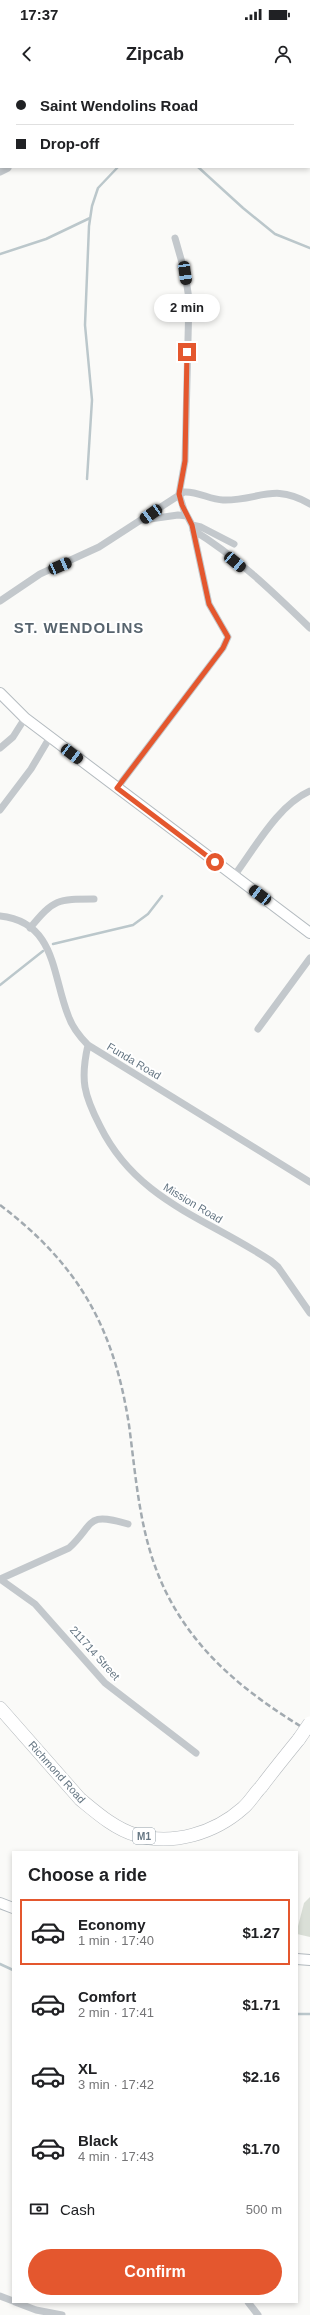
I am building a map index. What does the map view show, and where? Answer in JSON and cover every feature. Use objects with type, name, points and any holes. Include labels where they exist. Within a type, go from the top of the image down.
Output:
[{"type":"highway","name":"Richmond Road","points":[[0,1708],[80,1799],[122,1829],[135,1835],[152,1838],[176,1838],[191,1835],[226,1820],[244,1807],[299,1739],[310,1723]]},
{"type":"street","points":[[0,172],[8,168]]},
{"type":"street","points":[[117,788],[227,641],[225,630],[209,604],[192,528],[179,494],[185,461],[189,299],[185,273],[175,238]]},
{"type":"street","points":[[0,601],[40,574],[89,553],[142,520],[179,494],[191,492],[211,499],[225,500],[278,492],[292,495],[310,504]]},
{"type":"street","points":[[142,520],[178,514],[187,516]]},
{"type":"street","points":[[192,528],[202,527],[234,544]]},
{"type":"street","points":[[192,528],[277,597],[310,628]]},
{"type":"street","points":[[0,693],[25,718],[310,933]]},
{"type":"street","points":[[0,748],[13,737],[25,718]]},
{"type":"street","points":[[0,810],[21,784],[50,737]]},
{"type":"street","points":[[234,876],[283,810],[302,794],[310,791]]},
{"type":"street","points":[[30,928],[46,909],[63,900],[75,897],[94,898]]},
{"type":"street","name":"Funda Road","points":[[0,916],[18,921],[30,928],[43,941],[52,955],[67,1014],[75,1030],[88,1045],[310,1182]]},
{"type":"street","points":[[258,1029],[310,958]]},
{"type":"street","name":"Mission Road","points":[[88,1045],[83,1066],[86,1098],[104,1135],[118,1158],[132,1173],[170,1203],[271,1261],[278,1267],[310,1313]]},
{"type":"street","points":[[0,1579],[69,1548],[78,1540],[87,1525],[93,1521],[106,1519],[128,1524]]},
{"type":"street","name":"211714 Street","points":[[0,1579],[35,1604],[105,1683],[196,1752]]},
{"type":"street","points":[[0,1903],[12,1908]]},
{"type":"street","points":[[298,1959],[310,1960]]},
{"type":"street","points":[[0,2296],[12,2301]]},
{"type":"street","points":[[17,2303],[36,2310],[62,2315]]},
{"type":"street","points":[[249,2303],[258,2315]]},
{"type":"shaded area","points":[[310,1897],[310,1937],[298,1934],[298,1926],[304,1903]]},
{"type":"waterway","points":[[87,479],[92,400],[85,325],[89,226],[92,206],[98,188],[117,168]]},
{"type":"waterway","points":[[199,168],[243,208],[275,234],[310,248]]},
{"type":"waterway","points":[[0,254],[46,239],[90,218]]},
{"type":"waterway","points":[[53,944],[133,925],[148,914],[162,896]]},
{"type":"waterway","points":[[0,985],[43,951]]},
{"type":"waterway","points":[[0,1964],[12,1970]]},
{"type":"waterway","points":[[298,2014],[310,2014]]},
{"type":"railway","points":[[0,1205],[28,1228],[72,1275],[88,1301],[102,1329],[114,1358],[122,1390],[129,1425],[137,1491],[145,1534],[151,1555],[168,1596],[181,1618],[196,1638],[229,1674],[268,1705],[310,1732]]},
{"type":"district","name":"ST. WENDOLINS","points":[[79,627]]},
{"type":"route","points":[[187,352],[185,461],[179,494],[184,510],[192,525],[209,604],[228,637],[223,648],[117,788],[215,862]]}]
